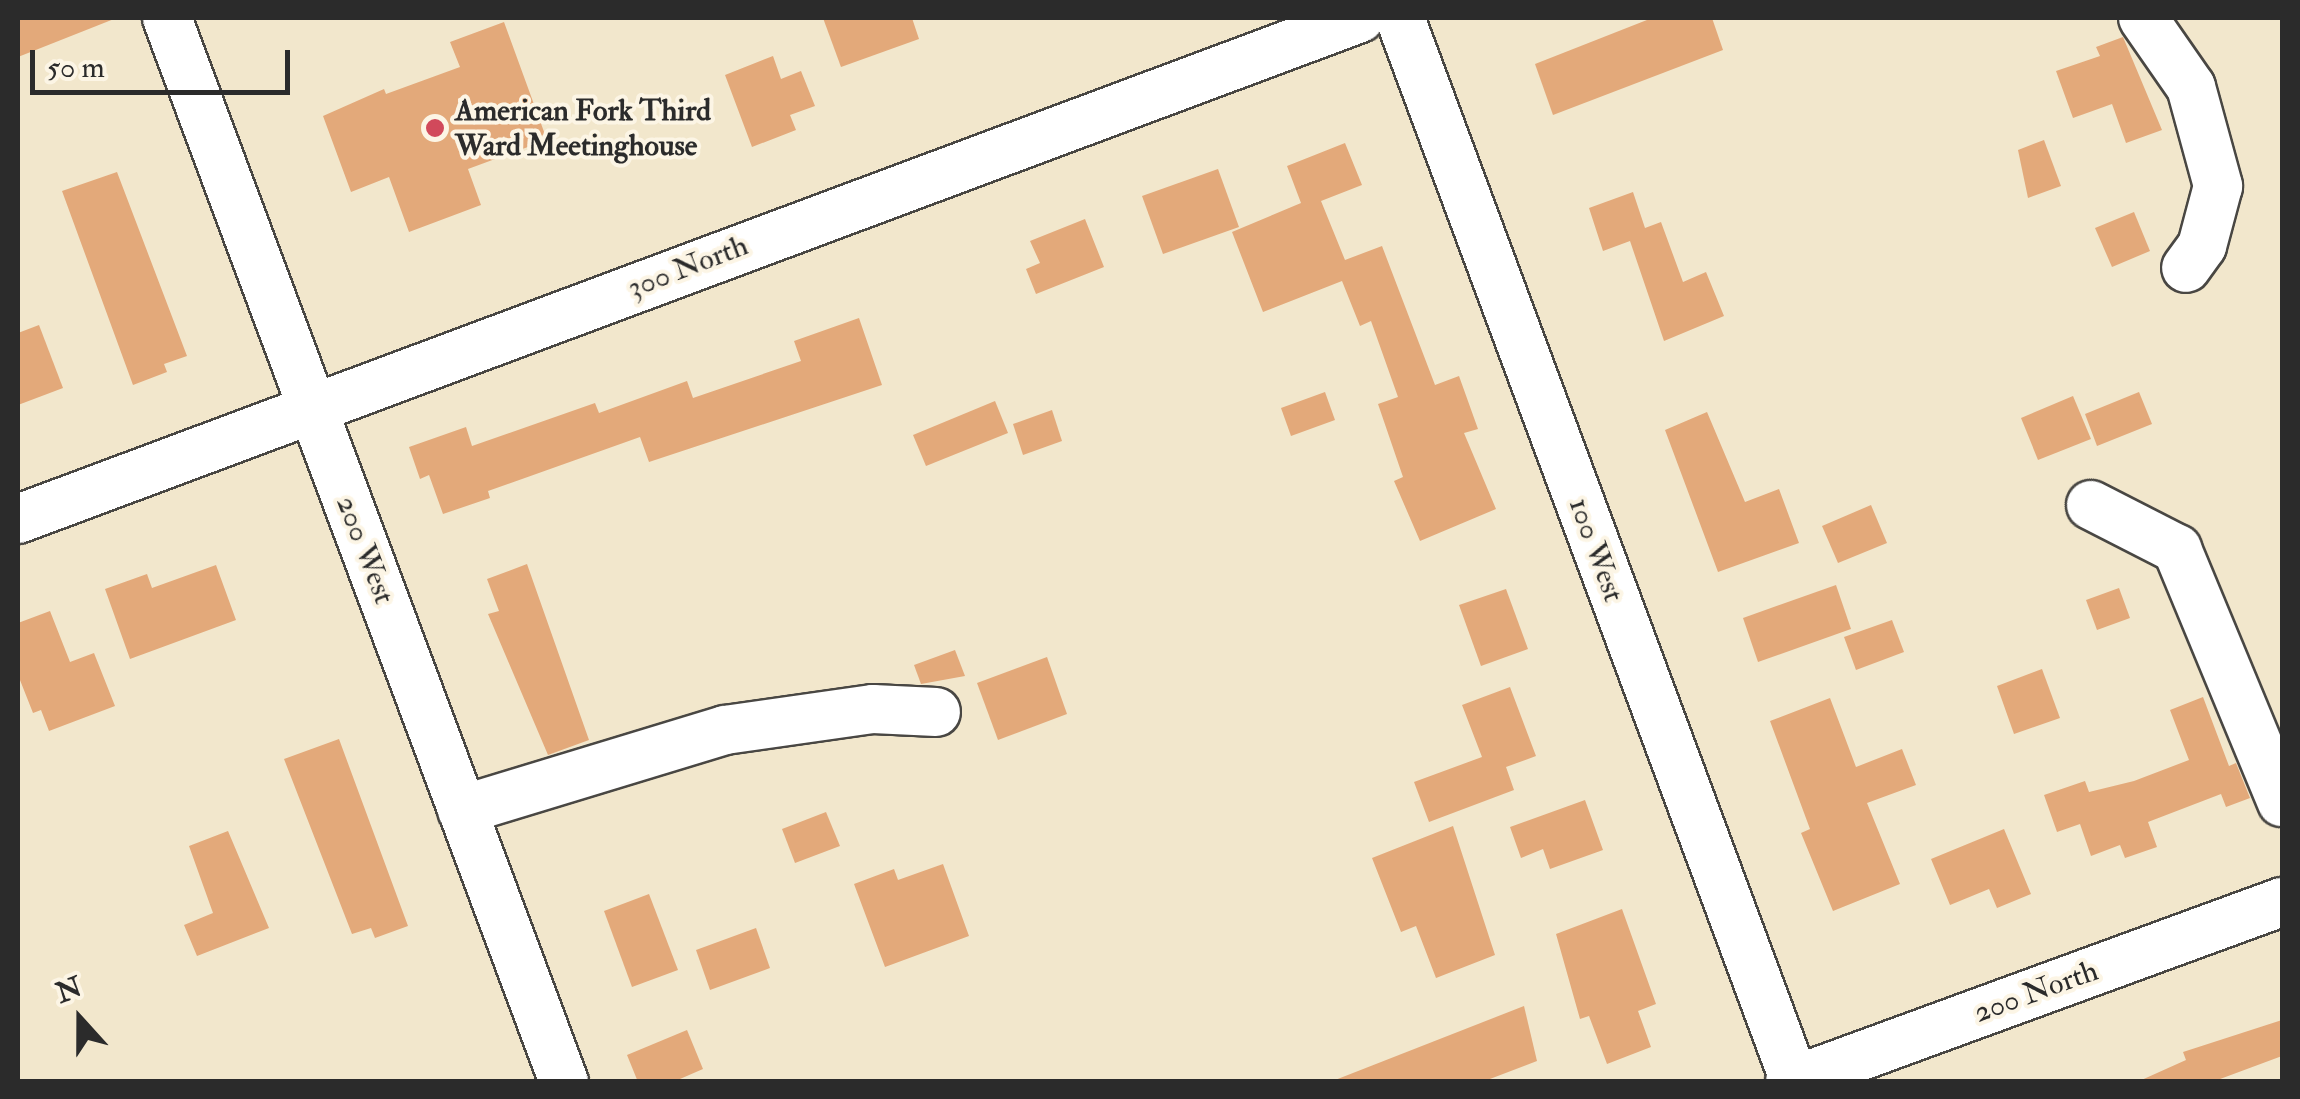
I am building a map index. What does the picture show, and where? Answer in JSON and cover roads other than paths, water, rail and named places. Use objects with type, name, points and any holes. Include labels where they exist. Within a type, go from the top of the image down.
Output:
[{"type":"street","name":"200 West","points":[[167,18],[564,1082]]},
{"type":"street","name":"300 North","points":[[18,520],[1360,18]]},
{"type":"street","name":"100 West","points":[[1400,18],[1793,1081]]},
{"type":"street","points":[[2143,18],[2191,87],[2218,186],[2202,246],[2186,268]]},
{"type":"street","points":[[2092,505],[2176,549],[2282,802]]},
{"type":"street","points":[[462,810],[725,730],[873,709],[936,712]]},
{"type":"street","name":"200 North","points":[[1793,1081],[2282,902]]},
{"type":"place","name":"American Fork Third Ward Meetinghouse","points":[[435,128]]}]
